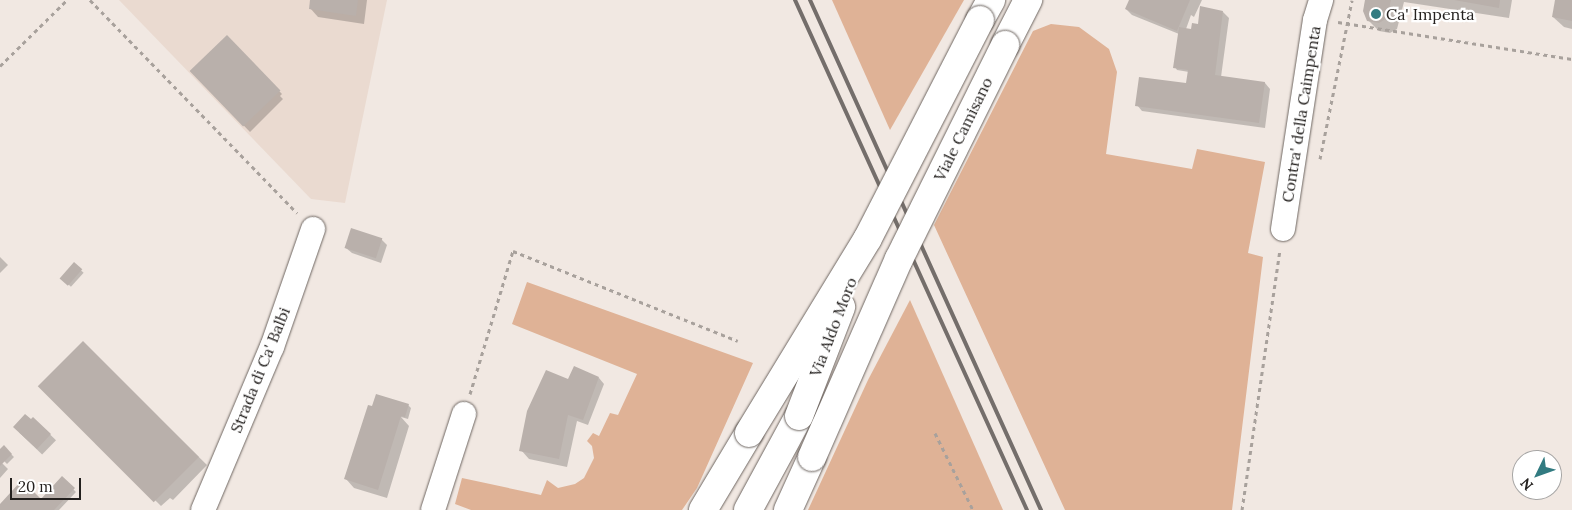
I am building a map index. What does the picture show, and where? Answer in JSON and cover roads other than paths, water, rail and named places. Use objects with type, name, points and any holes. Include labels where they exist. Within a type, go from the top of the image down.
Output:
[{"type":"main road","name":"Viale Camisano","points":[[900,259],[1028,0]]},
{"type":"main road","name":"Viale Camisano","points":[[868,238],[986,10]]},
{"type":"main road","name":"Via Aldo Moro","points":[[798,416],[868,238]]},
{"type":"main road","points":[[703,510],[868,238]]},
{"type":"main road","name":"Via Aldo Moro","points":[[748,510],[798,416],[900,259]]},
{"type":"main road","points":[[788,510],[900,259]]},
{"type":"street","name":"Contra' della Caimpenta","points":[[1283,229],[1318,10]]},
{"type":"street","name":"Strada di Ca' Balbi","points":[[203,510],[272,347],[313,229]]},
{"type":"street","points":[[433,510],[464,414]]},
{"type":"railway","points":[[795,0],[1027,510]]},
{"type":"railway","points":[[810,0],[1041,510]]},
{"type":"place","name":"Ca' Impenta","points":[[1376,14]]}]
